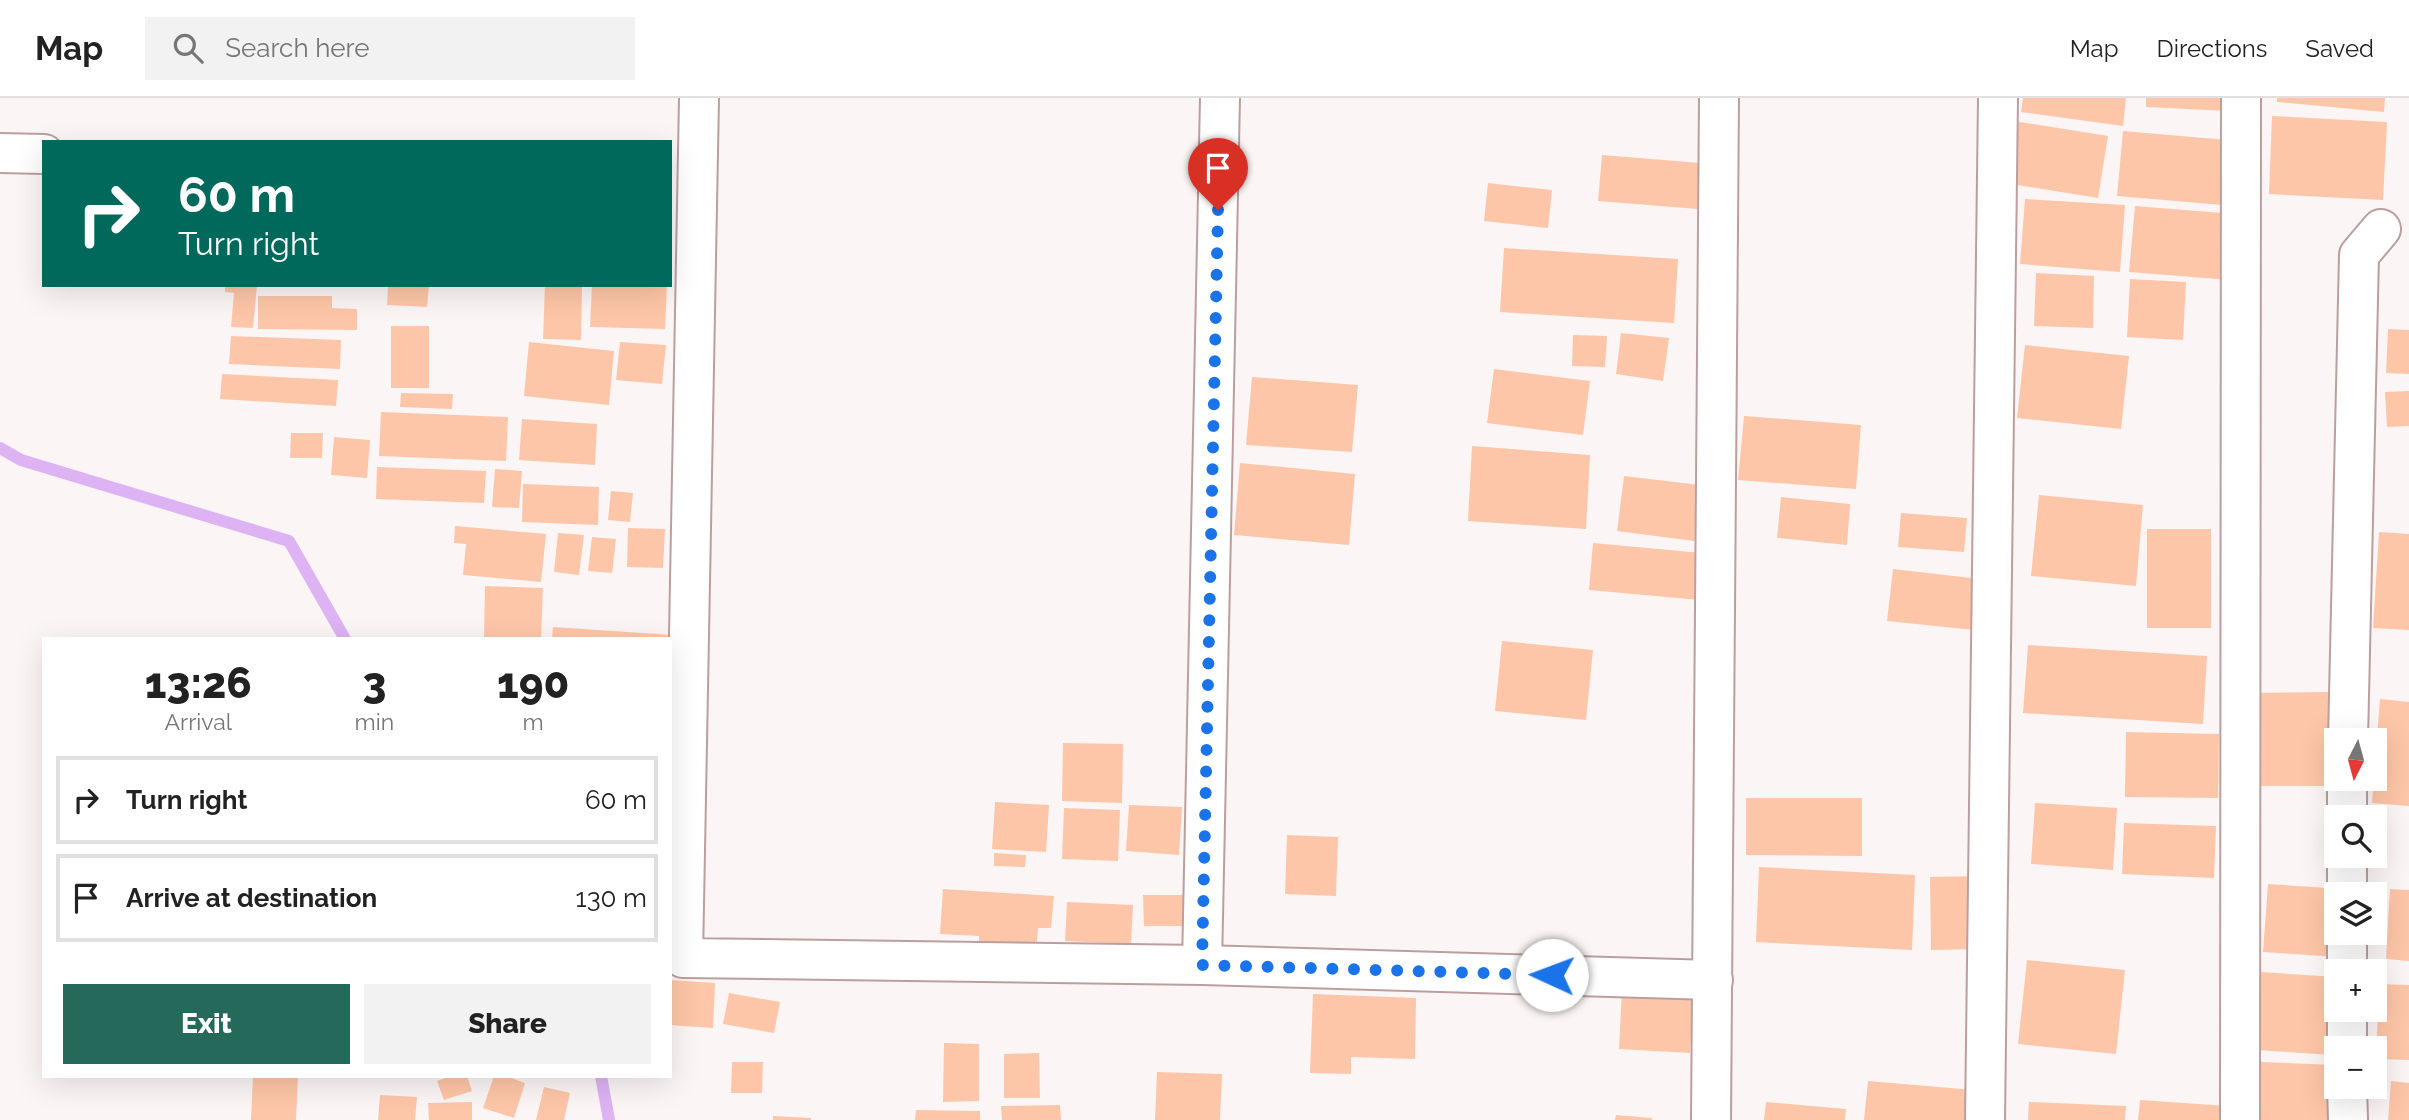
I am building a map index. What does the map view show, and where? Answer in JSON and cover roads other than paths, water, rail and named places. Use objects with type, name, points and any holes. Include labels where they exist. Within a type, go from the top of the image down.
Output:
[{"type":"street","points":[[699,98],[684,168],[683,958],[1202,965],[1713,980]]},
{"type":"street","points":[[1202,965],[1220,98]]},
{"type":"street","points":[[1711,1120],[1719,98]]},
{"type":"street","points":[[1985,1120],[1998,98]]},
{"type":"street","points":[[2240,1120],[2241,98]]},
{"type":"street","points":[[0,153],[42,154]]},
{"type":"street","points":[[2348,728],[2359,255],[2381,229]]},
{"type":"street","points":[[2347,1099],[2347,1120]]},
{"type":"waterway","points":[[0,448],[21,460],[289,541],[344,637]]},
{"type":"waterway","points":[[601,1078],[609,1120]]}]
